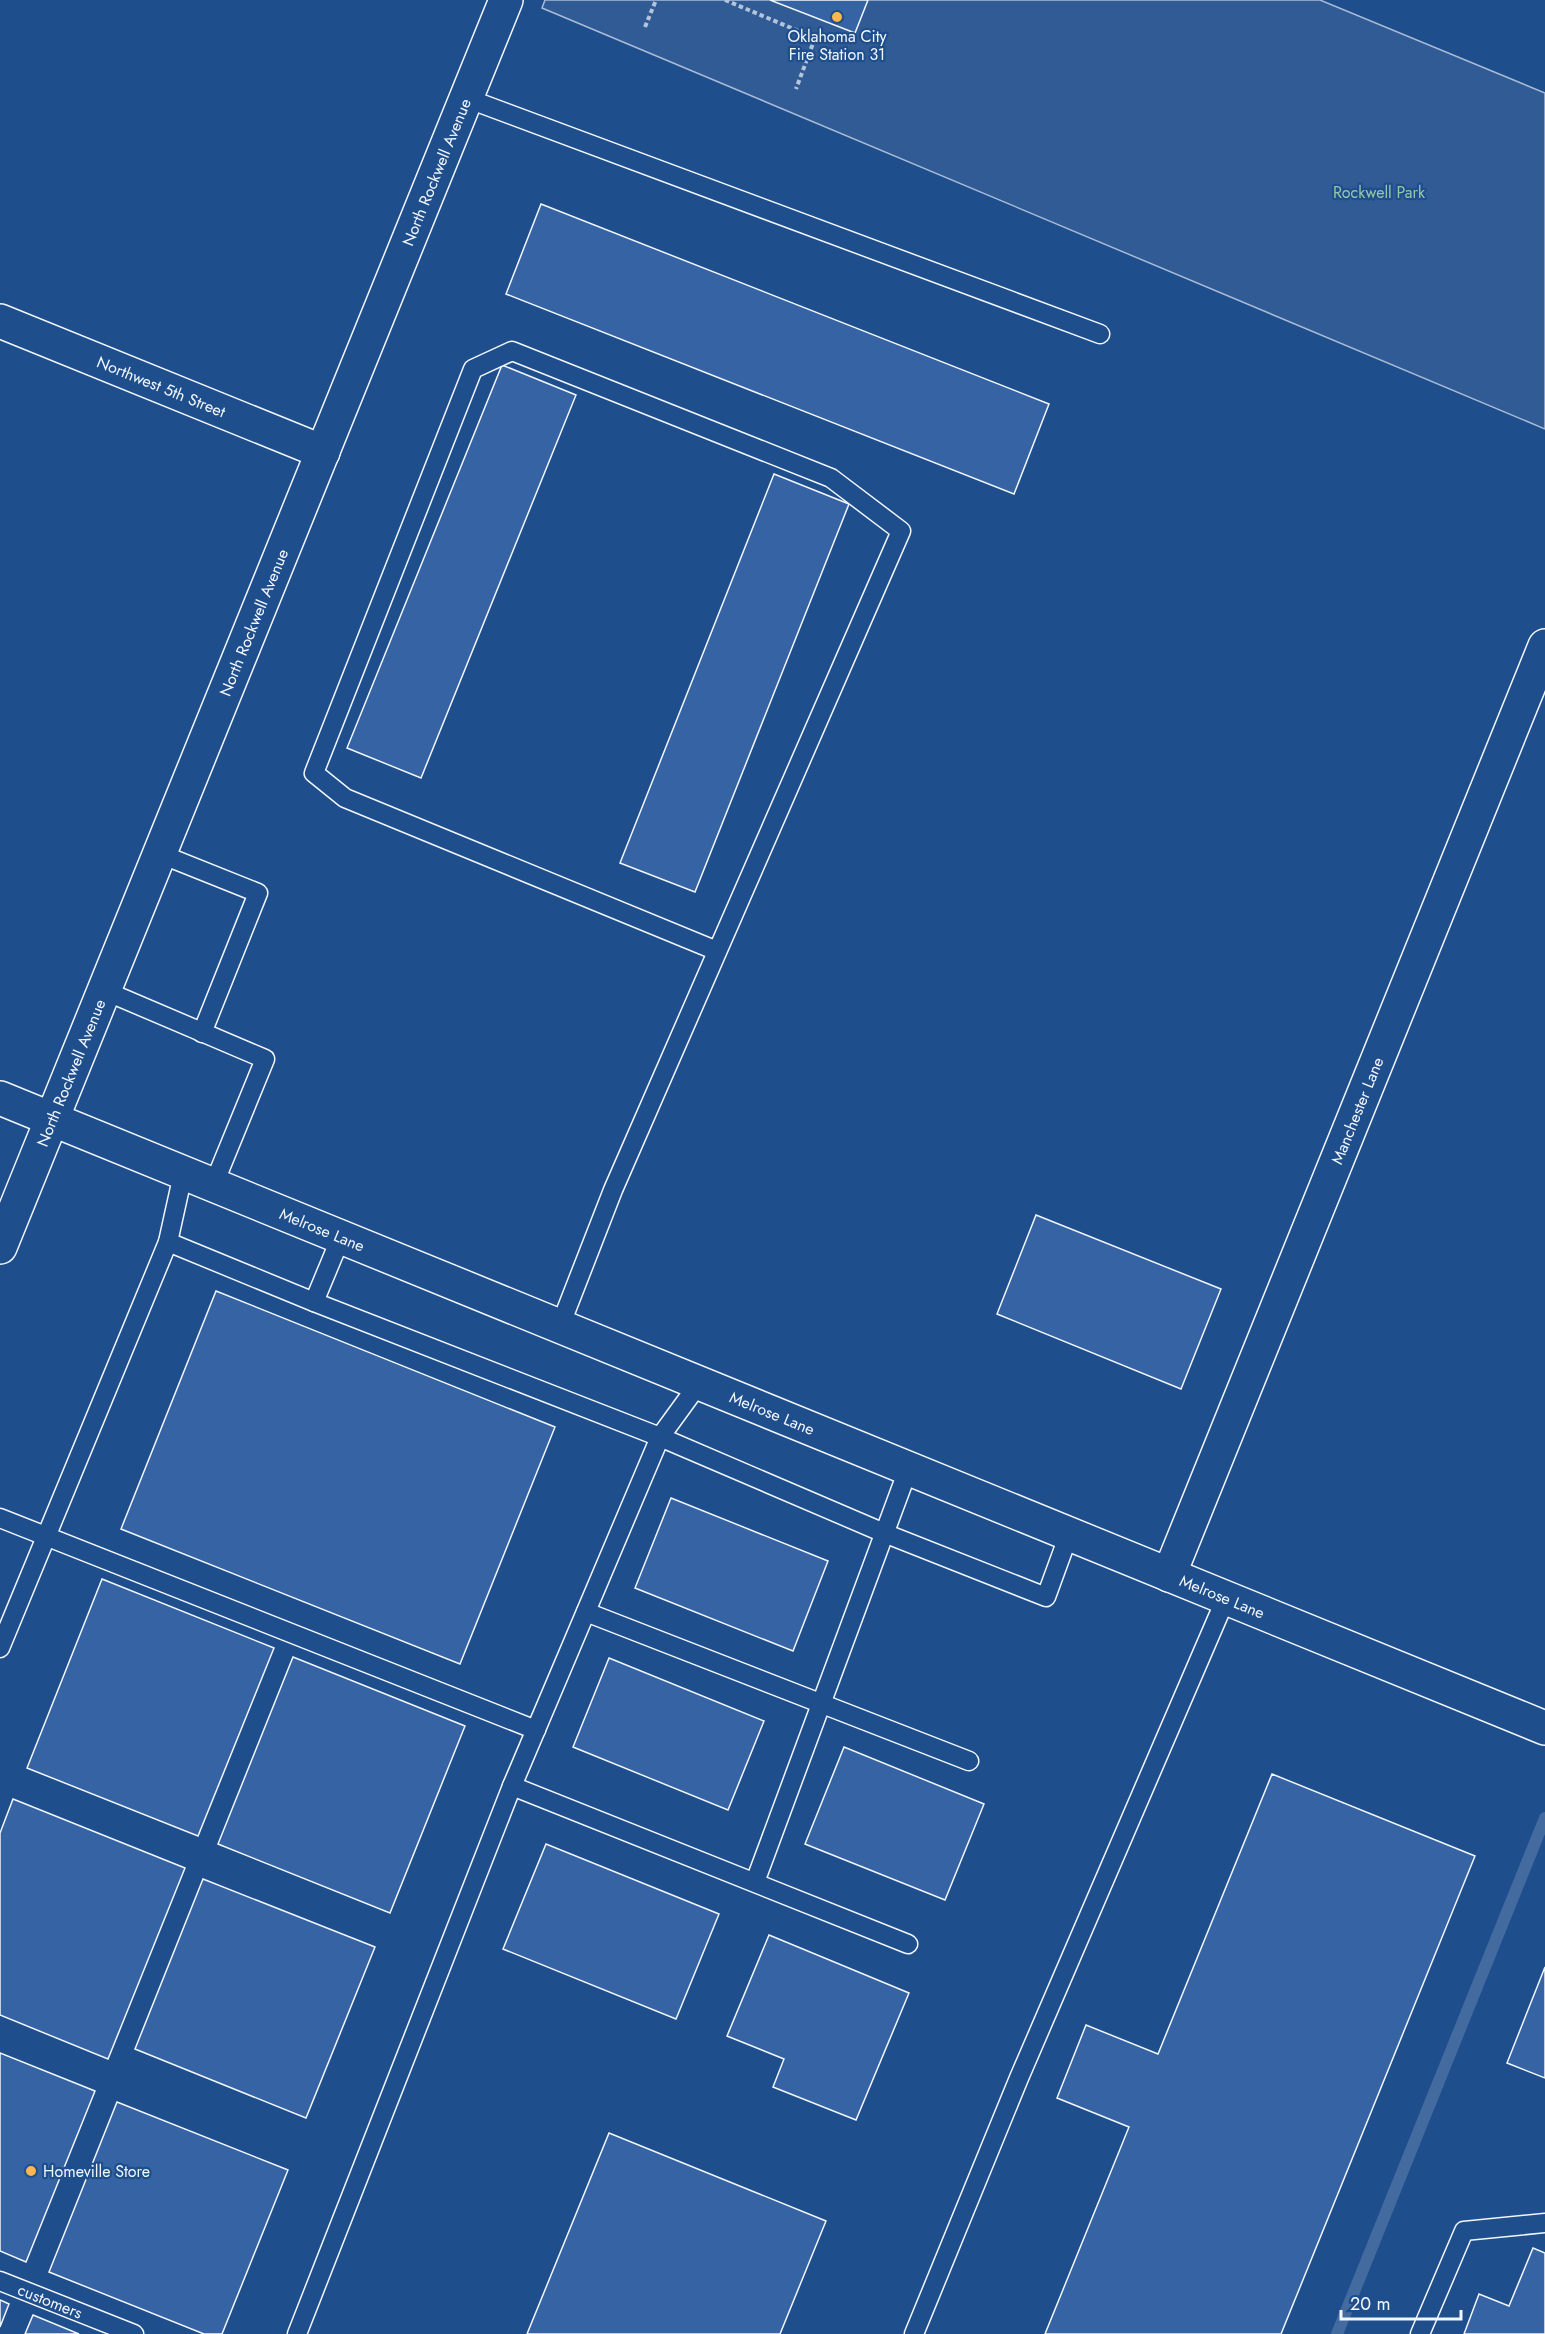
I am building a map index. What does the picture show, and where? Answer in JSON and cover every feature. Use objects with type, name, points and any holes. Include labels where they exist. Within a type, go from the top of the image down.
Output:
[{"type":"street","name":"North Rockwell Avenue","points":[[0,1247],[506,0]]},
{"type":"street","name":"Northwest 5th Street","points":[[0,321],[323,452]]},
{"type":"street","name":"Manchester Lane","points":[[1169,1575],[1545,646]]},
{"type":"street","name":"Melrose Lane","points":[[0,1098],[1545,1728]]},
{"type":"lane","points":[[466,98],[1100,334]]},
{"type":"lane","points":[[560,1326],[613,1190],[901,531],[831,478],[512,351],[473,369],[314,773],[345,798],[717,951]]},
{"type":"lane","points":[[158,853],[258,892],[202,1033]]},
{"type":"lane","points":[[103,990],[265,1059],[213,1186]]},
{"type":"lane","points":[[0,1648],[168,1242],[183,1174]]},
{"type":"lane","points":[[314,1302],[341,1237]]},
{"type":"lane","points":[[168,1242],[314,1302],[660,1437],[884,1533],[1046,1597],[1069,1533]]},
{"type":"lane","points":[[297,2334],[512,1786],[660,1437],[700,1382]]},
{"type":"lane","points":[[755,1882],[909,1467]]},
{"type":"lane","points":[[0,1518],[46,1534],[536,1730]]},
{"type":"lane","points":[[914,2334],[1019,2078],[1226,1598]]},
{"type":"lane","points":[[586,1612],[969,1761]]},
{"type":"lane","points":[[512,1786],[908,1944]]},
{"type":"lane","points":[[1420,2334],[1464,2231],[1545,2223]]},
{"type":"lane","name":"customers","points":[[0,2281],[134,2334]]},
{"type":"path","points":[[645,27],[656,0]]},
{"type":"path","points":[[725,0],[736,2],[815,38],[796,89]]},
{"type":"shaded area","name":"Rockwell Park","points":[[545,0],[1320,0],[1545,93],[1545,429],[542,8]]},
{"type":"building","name":"Oklahoma City Fire Station 31","points":[[770,0],[868,0],[855,33]]},
{"type":"building","points":[[541,204],[1049,404],[1014,494],[506,294]]},
{"type":"building","points":[[502,365],[576,395],[421,778],[347,748]]},
{"type":"building","points":[[774,474],[849,504],[695,892],[620,863]]},
{"type":"building","points":[[1036,1215],[1221,1289],[1181,1389],[997,1314]]},
{"type":"building","points":[[216,1291],[555,1427],[460,1664],[121,1529]]},
{"type":"building","points":[[671,1498],[828,1561],[793,1651],[635,1588]]},
{"type":"building","points":[[102,1579],[274,1648],[198,1836],[27,1768]]},
{"type":"building","points":[[293,1657],[465,1726],[390,1913],[218,1844]]},
{"type":"building","points":[[609,1658],[764,1721],[728,1810],[573,1747]]},
{"type":"building","points":[[844,1747],[984,1804],[945,1900],[805,1844]]},
{"type":"building","points":[[1272,1774],[1475,1856],[1281,2334],[1045,2334],[1129,2127],[1057,2098],[1086,2025],[1158,2054]]},
{"type":"building","points":[[13,1799],[185,1868],[108,2059],[0,2015],[0,1833]]},
{"type":"building","points":[[546,1844],[719,1914],[676,2019],[503,1949]]},
{"type":"building","points":[[203,1879],[375,1947],[306,2118],[135,2049]]},
{"type":"building","points":[[769,1935],[909,1993],[856,2120],[773,2087],[784,2059],[727,2036]]},
{"type":"building","points":[[1545,1967],[1545,2078],[1507,2063]]},
{"type":"building","name":"Homeville Store","points":[[0,2053],[95,2091],[26,2262],[0,2251]]},
{"type":"building","points":[[117,2102],[288,2170],[222,2334],[204,2334],[49,2272]]},
{"type":"building","points":[[609,2133],[826,2221],[780,2334],[527,2334]]},
{"type":"building","points":[[1533,2248],[1545,2253],[1545,2334],[1464,2334],[1479,2294],[1509,2306]]},
{"type":"building","points":[[0,2300],[9,2304],[0,2327]]},
{"type":"building","points":[[33,2315],[79,2334],[25,2334]]},
{"type":"waterway","points":[[1337,2334],[1545,1818]]},
{"type":"place","name":"Oklahoma City Fire Station 31","points":[[837,17]]},
{"type":"place","name":"Homeville Store","points":[[31,2171]]}]
